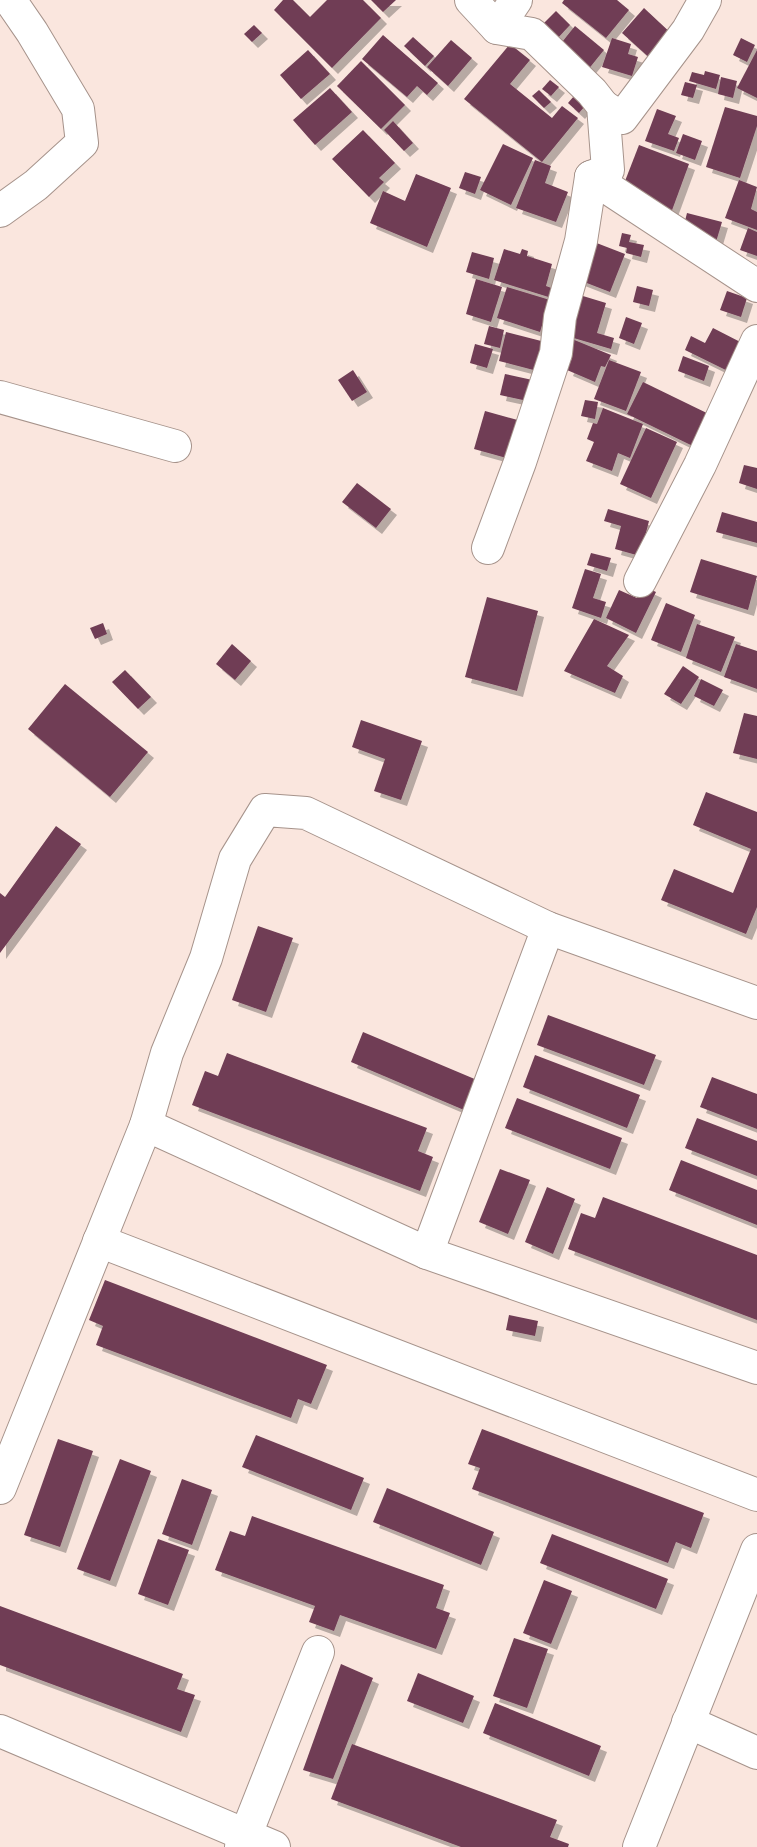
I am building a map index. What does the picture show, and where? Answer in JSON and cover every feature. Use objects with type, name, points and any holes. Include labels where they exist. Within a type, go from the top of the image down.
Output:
[{"type":"street","points":[[0,211],[36,185],[82,143],[78,109],[10,0]]},
{"type":"street","points":[[471,0],[496,28],[532,34],[603,106],[622,118],[688,30],[705,0]]},
{"type":"street","points":[[496,28],[516,0]]},
{"type":"street","points":[[591,177],[608,170],[603,106]]},
{"type":"street","points":[[591,177],[757,286]]},
{"type":"street","points":[[488,548],[556,353],[561,317],[581,241],[591,177]]},
{"type":"street","points":[[640,581],[700,465],[757,341]]},
{"type":"street","points":[[0,397],[175,446]]},
{"type":"street","points":[[0,1488],[146,1125],[167,1053],[206,958],[235,859],[265,810],[306,813],[548,928],[757,1003]]},
{"type":"street","points":[[427,1253],[548,928]]},
{"type":"street","points":[[146,1125],[427,1253],[757,1368]]},
{"type":"street","points":[[99,1241],[757,1495]]},
{"type":"street","points":[[639,1847],[757,1550]]},
{"type":"street","points":[[0,1731],[254,1843],[318,1653]]},
{"type":"street","points":[[688,1722],[757,1753]]},
{"type":"building","points":[[283,0],[293,0],[310,17],[327,0],[363,0],[381,18],[332,68],[274,10]]},
{"type":"building","points":[[371,0],[396,0],[383,12]]},
{"type":"building","points":[[564,0],[617,0],[629,10],[606,38],[562,3]]},
{"type":"building","points":[[644,8],[675,37],[653,61],[622,33]]},
{"type":"building","points":[[556,11],[570,25],[556,40],[541,26]]},
{"type":"building","points":[[254,25],[262,33],[252,42],[244,34]]},
{"type":"building","points":[[575,26],[604,50],[587,71],[558,47]]},
{"type":"building","points":[[383,35],[438,83],[427,95],[417,86],[407,97],[362,59]]},
{"type":"building","points":[[413,37],[434,56],[425,66],[404,46]]},
{"type":"building","points":[[612,38],[631,44],[628,54],[638,57],[632,76],[602,67]]},
{"type":"building","points":[[741,38],[755,45],[747,62],[733,55]]},
{"type":"building","points":[[451,40],[472,58],[448,86],[427,67]]},
{"type":"building","points":[[510,44],[530,60],[510,84],[552,118],[562,106],[578,118],[542,162],[464,99]]},
{"type":"building","points":[[308,50],[330,74],[301,99],[280,75]]},
{"type":"building","points":[[757,50],[757,98],[737,88]]},
{"type":"building","points":[[361,61],[405,105],[381,129],[337,86]]},
{"type":"building","points":[[705,71],[720,75],[716,89],[689,81],[692,72],[704,75]]},
{"type":"building","points":[[721,77],[737,81],[733,98],[718,94]]},
{"type":"building","points":[[550,80],[559,87],[551,96],[542,89]]},
{"type":"building","points":[[685,82],[697,85],[693,98],[681,95]]},
{"type":"building","points":[[330,88],[352,112],[315,145],[293,120]]},
{"type":"building","points":[[539,90],[551,102],[544,108],[532,96]]},
{"type":"building","points":[[574,96],[585,106],[579,113],[568,103]]},
{"type":"building","points":[[725,107],[757,116],[757,126],[740,178],[706,167]]},
{"type":"building","points":[[657,109],[676,116],[668,134],[679,138],[674,151],[645,141]]},
{"type":"building","points":[[393,121],[413,143],[404,151],[384,130]]},
{"type":"building","points":[[363,130],[395,163],[379,178],[384,182],[369,197],[332,159]]},
{"type":"building","points":[[683,134],[702,141],[695,160],[676,153]]},
{"type":"building","points":[[503,144],[533,158],[511,205],[480,190]]},
{"type":"building","points":[[639,145],[689,164],[671,213],[620,194]]},
{"type":"building","points":[[535,160],[551,166],[545,183],[568,192],[556,222],[516,208]]},
{"type":"building","points":[[465,172],[481,177],[475,194],[459,188]]},
{"type":"building","points":[[416,174],[451,188],[427,247],[370,223],[383,191],[405,201]]},
{"type":"building","points":[[739,180],[757,187],[751,209],[757,212],[757,230],[725,218]]},
{"type":"building","points":[[687,213],[722,222],[716,242],[682,233]]},
{"type":"building","points":[[748,228],[757,232],[757,256],[740,250]]},
{"type":"building","points":[[622,233],[631,235],[629,242],[644,245],[641,257],[626,253],[627,248],[619,246]]},
{"type":"building","points":[[594,242],[625,254],[610,292],[579,280]]},
{"type":"building","points":[[504,249],[520,254],[522,249],[528,251],[527,256],[552,264],[546,286],[557,290],[555,299],[494,280]]},
{"type":"building","points":[[472,252],[494,258],[489,279],[466,272]]},
{"type":"building","points":[[476,279],[502,287],[491,322],[466,314]]},
{"type":"building","points":[[637,286],[653,290],[649,306],[633,302]]},
{"type":"building","points":[[507,287],[550,300],[540,332],[497,318]]},
{"type":"building","points":[[727,291],[747,298],[741,317],[720,310]]},
{"type":"building","points":[[573,293],[606,303],[597,333],[614,338],[611,349],[560,334]]},
{"type":"building","points":[[626,317],[642,323],[634,344],[619,338]]},
{"type":"building","points":[[489,326],[504,330],[500,348],[484,344]]},
{"type":"building","points":[[713,328],[752,348],[738,376],[685,350],[691,336],[705,343]]},
{"type":"building","points":[[506,332],[553,344],[545,373],[499,361]]},
{"type":"building","points":[[572,339],[611,355],[605,367],[601,366],[595,382],[567,370],[572,358],[565,355]]},
{"type":"building","points":[[475,344],[493,349],[487,368],[470,363]]},
{"type":"building","points":[[683,356],[709,366],[704,381],[678,371]]},
{"type":"building","points":[[609,360],[641,372],[626,411],[594,399]]},
{"type":"building","points":[[353,370],[367,392],[352,401],[338,380]]},
{"type":"building","points":[[505,374],[537,381],[532,402],[500,395]]},
{"type":"building","points":[[643,382],[717,418],[701,450],[627,414]]},
{"type":"building","points":[[585,400],[598,402],[595,419],[581,416]]},
{"type":"building","points":[[603,408],[643,424],[630,458],[618,453],[612,471],[586,461],[594,442],[587,439]]},
{"type":"building","points":[[485,411],[525,422],[514,460],[474,449]]},
{"type":"building","points":[[646,428],[677,442],[651,498],[620,484]]},
{"type":"building","points":[[744,465],[757,468],[757,489],[739,483]]},
{"type":"building","points":[[357,483],[391,509],[376,528],[342,502]]},
{"type":"building","points":[[608,509],[649,521],[640,556],[615,549],[621,526],[604,521]]},
{"type":"building","points":[[722,512],[757,522],[757,543],[716,532]]},
{"type":"building","points":[[591,553],[611,558],[607,571],[587,565]]},
{"type":"building","points":[[701,559],[757,576],[748,610],[690,592]]},
{"type":"building","points":[[585,569],[601,574],[593,598],[606,602],[601,618],[572,608]]},
{"type":"building","points":[[643,586],[656,592],[636,633],[606,618],[619,590],[637,598]]},
{"type":"building","points":[[487,597],[538,611],[517,691],[465,677]]},
{"type":"building","points":[[666,603],[695,615],[681,652],[651,640]]},
{"type":"building","points":[[594,619],[629,635],[607,666],[623,676],[615,693],[564,671]]},
{"type":"building","points":[[103,623],[107,634],[95,639],[90,628]]},
{"type":"building","points":[[697,624],[735,637],[721,672],[686,658]]},
{"type":"building","points":[[232,644],[251,661],[235,680],[216,664]]},
{"type":"building","points":[[736,644],[757,651],[757,689],[724,677]]},
{"type":"building","points":[[683,666],[699,677],[681,704],[664,694]]},
{"type":"building","points":[[125,670],[151,697],[138,709],[112,682]]},
{"type":"building","points":[[701,679],[723,690],[714,706],[694,696]]},
{"type":"building","points":[[65,684],[148,752],[110,797],[28,729]]},
{"type":"building","points":[[744,713],[757,716],[757,759],[733,753]]},
{"type":"building","points":[[361,720],[422,741],[401,800],[374,791],[385,759],[352,747]]},
{"type":"building","points":[[706,792],[757,812],[757,907],[746,934],[661,900],[674,869],[733,893],[751,849],[693,825]]},
{"type":"building","points":[[56,826],[81,844],[0,953],[0,893],[5,897]]},
{"type":"building","points":[[258,926],[293,938],[266,1012],[232,1000]]},
{"type":"building","points":[[548,1015],[656,1055],[644,1085],[537,1045]]},
{"type":"building","points":[[363,1032],[477,1080],[464,1110],[351,1062]]},
{"type":"building","points":[[227,1053],[427,1128],[418,1151],[433,1157],[420,1191],[192,1105],[205,1071],[218,1076]]},
{"type":"building","points":[[535,1055],[640,1095],[627,1128],[523,1087]]},
{"type":"building","points":[[712,1077],[757,1094],[757,1129],[700,1107]]},
{"type":"building","points":[[517,1098],[622,1138],[610,1169],[505,1128]]},
{"type":"building","points":[[697,1118],[757,1141],[757,1176],[685,1148]]},
{"type":"building","points":[[681,1160],[757,1190],[757,1225],[669,1190]]},
{"type":"building","points":[[500,1169],[530,1180],[508,1234],[479,1222]]},
{"type":"building","points":[[547,1187],[575,1199],[553,1254],[525,1242]]},
{"type":"building","points":[[603,1197],[757,1255],[757,1320],[568,1249],[581,1213],[595,1218]]},
{"type":"building","points":[[105,1280],[327,1365],[311,1404],[298,1399],[291,1418],[96,1345],[103,1326],[89,1320]]},
{"type":"building","points":[[509,1315],[538,1321],[535,1336],[506,1330]]},
{"type":"building","points":[[482,1429],[704,1513],[691,1548],[676,1542],[668,1563],[472,1489],[480,1468],[468,1464]]},
{"type":"building","points":[[256,1435],[364,1478],[351,1510],[242,1467]]},
{"type":"building","points":[[58,1439],[93,1451],[60,1547],[24,1535]]},
{"type":"building","points":[[120,1459],[151,1471],[110,1581],[77,1569]]},
{"type":"building","points":[[182,1479],[212,1490],[192,1545],[162,1534]]},
{"type":"building","points":[[387,1488],[494,1532],[481,1565],[373,1522]]},
{"type":"building","points":[[252,1516],[444,1585],[436,1608],[450,1613],[436,1649],[340,1615],[334,1631],[309,1622],[315,1606],[215,1570],[230,1531],[245,1536]]},
{"type":"building","points":[[552,1534],[668,1579],[656,1609],[540,1563]]},
{"type":"building","points":[[158,1539],[189,1550],[168,1605],[138,1594]]},
{"type":"building","points":[[544,1580],[572,1591],[551,1644],[523,1633]]},
{"type":"building","points":[[0,1606],[183,1674],[177,1689],[195,1695],[181,1732],[0,1665]]},
{"type":"building","points":[[514,1638],[548,1649],[527,1708],[493,1696]]},
{"type":"building","points":[[341,1664],[373,1678],[333,1779],[303,1770]]},
{"type":"building","points":[[418,1673],[474,1696],[463,1723],[407,1701]]},
{"type":"building","points":[[495,1703],[601,1746],[589,1776],[483,1733]]},
{"type":"building","points":[[352,1744],[557,1820],[550,1837],[569,1844],[568,1847],[461,1847],[331,1799]]}]
